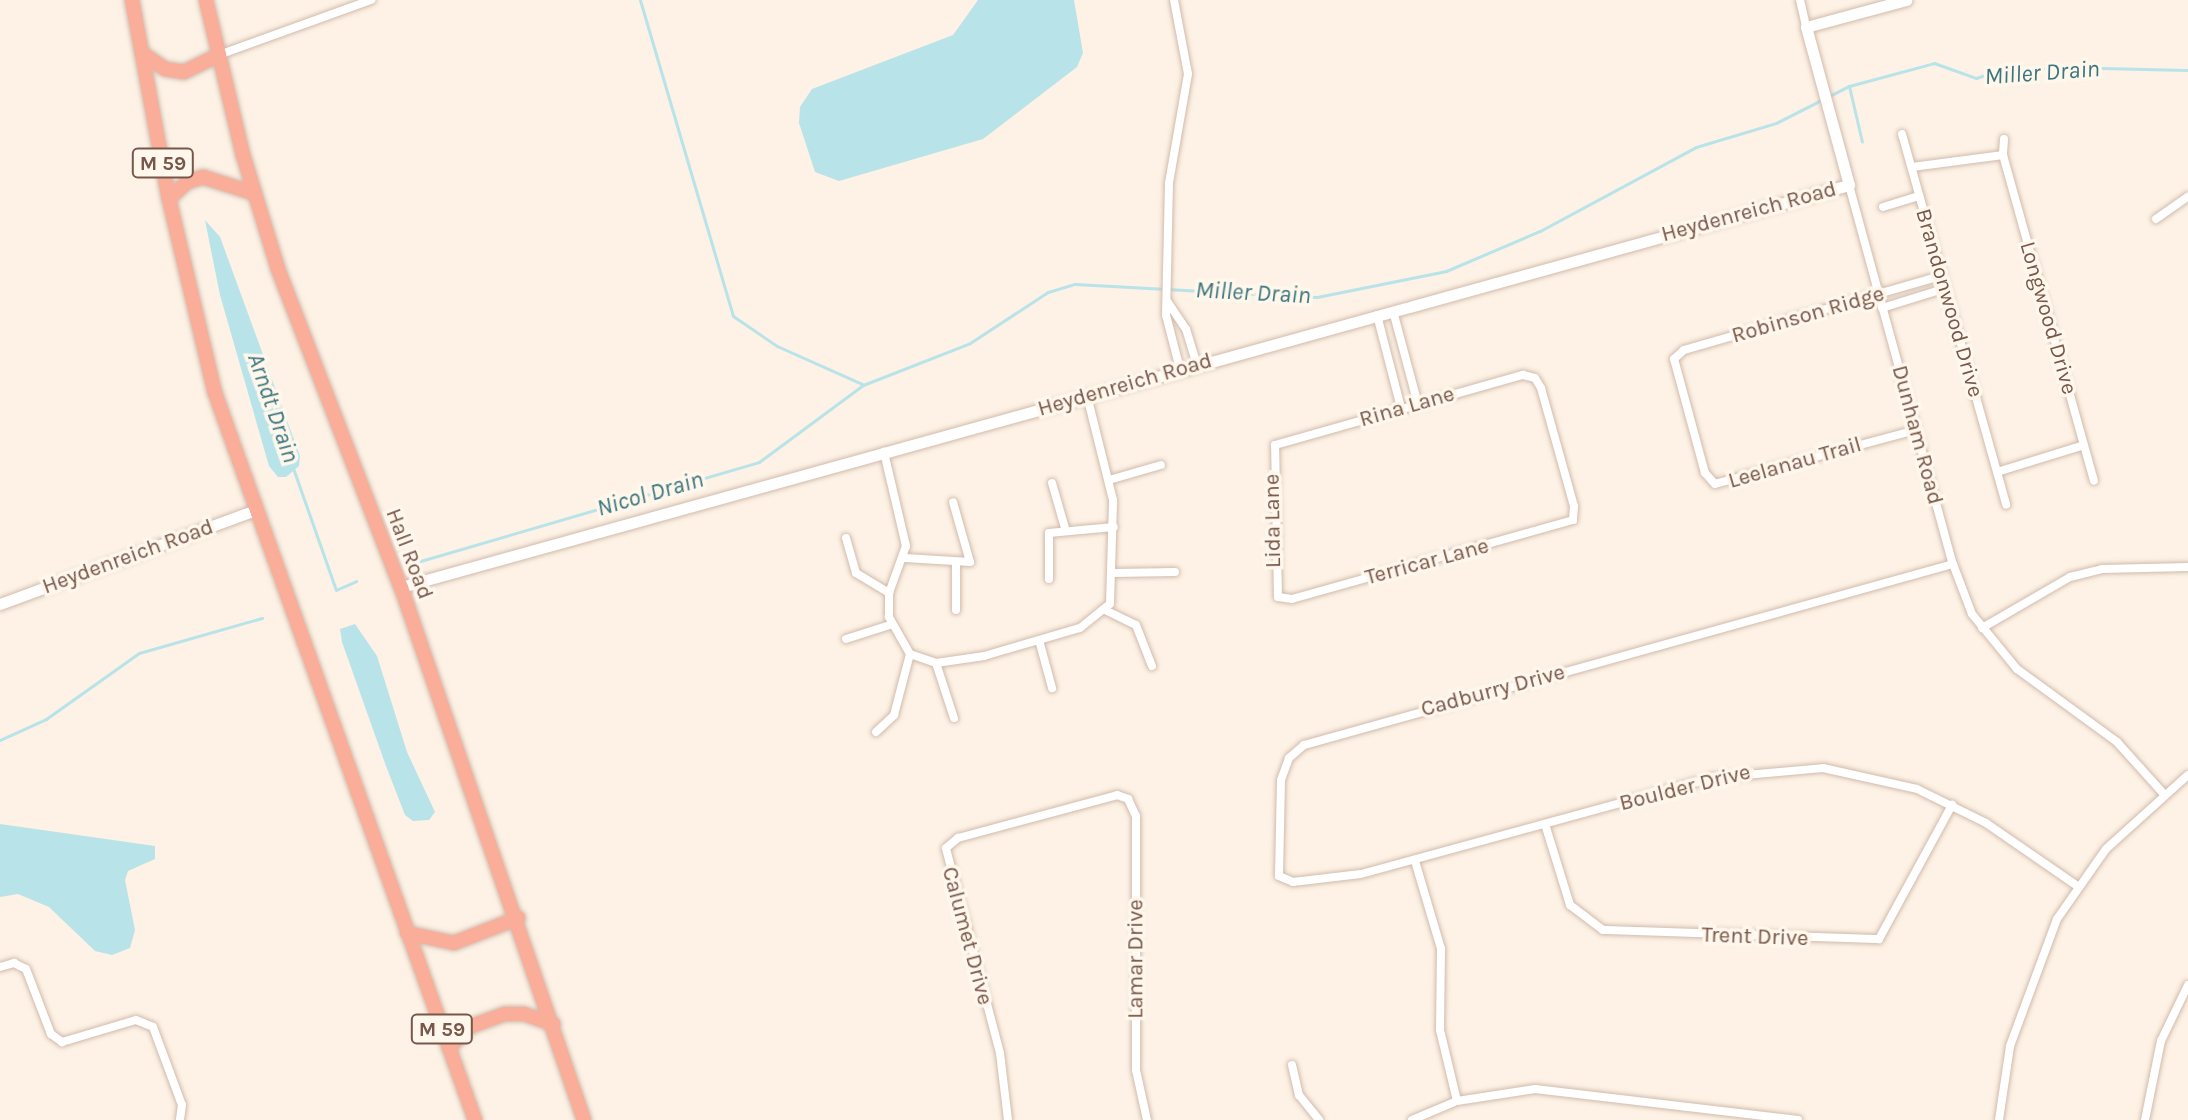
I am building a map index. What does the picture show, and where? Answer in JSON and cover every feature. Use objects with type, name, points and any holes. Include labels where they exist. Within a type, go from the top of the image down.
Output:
[{"type":"highway","name":"M 59","points":[[132,0],[169,199],[204,356],[255,510],[475,1120]]},
{"type":"highway","name":"Hall Road","points":[[206,0],[253,193],[299,329],[401,587],[518,918],[584,1120]]},
{"type":"highway","points":[[142,53],[165,69],[184,72],[219,55]]},
{"type":"highway","points":[[169,199],[187,182],[203,177],[253,193]]},
{"type":"highway","points":[[407,933],[454,943],[518,918]]},
{"type":"highway","points":[[449,1048],[469,1027],[505,1014],[524,1014],[553,1024]]},
{"type":"street","points":[[219,55],[371,0]]},
{"type":"street","points":[[1174,0],[1188,74],[1170,175],[1167,280],[1167,322],[1180,369]]},
{"type":"street","name":"Dunham Road","points":[[1800,0],[1953,564],[1982,628],[2017,669],[2117,742],[2163,793]]},
{"type":"street","points":[[1806,27],[1906,0]]},
{"type":"street","name":"Brandonwood Drive","points":[[1902,134],[2006,505]]},
{"type":"street","name":"Longwood Drive","points":[[2004,139],[2003,155],[2094,481]]},
{"type":"street","points":[[1912,167],[2003,155]]},
{"type":"street","name":"Heydenreich Road","points":[[401,587],[1849,185]]},
{"type":"street","points":[[1883,207],[1919,196]]},
{"type":"street","points":[[2156,219],[2188,197]]},
{"type":"street","name":"Robinson Ridge","points":[[1676,354],[1940,276]]},
{"type":"street","name":"Robinson Ridge","points":[[1882,308],[1943,289]]},
{"type":"street","points":[[1167,301],[1186,329],[1197,365]]},
{"type":"street","points":[[1393,311],[1418,404]]},
{"type":"street","points":[[1377,315],[1401,408]]},
{"type":"street","name":"Leelanau Trail","points":[[1676,354],[1705,473],[1715,484],[1916,430]]},
{"type":"street","name":"Rina Lane","points":[[1279,442],[1523,375],[1535,378],[1574,506],[1573,520]]},
{"type":"street","points":[[884,452],[904,534],[905,558],[889,593],[890,625],[910,654],[936,663],[1039,640],[1080,628],[1105,610],[1114,573],[1114,527],[1109,480],[1087,396]]},
{"type":"street","name":"Lida Lane","points":[[1279,442],[1272,455],[1274,587],[1281,599]]},
{"type":"street","points":[[1997,472],[2084,445]]},
{"type":"street","points":[[1109,480],[1161,465]]},
{"type":"street","points":[[1052,483],[1065,528]]},
{"type":"street","points":[[905,558],[970,562],[953,502]]},
{"type":"street","name":"Heydenreich Road","points":[[0,604],[255,510]]},
{"type":"street","name":"Terricar Lane","points":[[1281,599],[1573,520]]},
{"type":"street","points":[[1049,579],[1049,533],[1065,528],[1114,527]]},
{"type":"street","points":[[846,538],[856,573],[889,593]]},
{"type":"street","points":[[956,562],[956,610]]},
{"type":"street","name":"Cadburry Drive","points":[[1415,861],[1361,874],[1284,880],[1277,859],[1281,780],[1289,758],[1304,745],[1328,736],[1953,564]]},
{"type":"street","points":[[1982,628],[2070,577],[2102,569],[2188,567]]},
{"type":"street","points":[[1114,573],[1175,572]]},
{"type":"street","points":[[1105,610],[1136,625],[1152,666]]},
{"type":"street","points":[[846,639],[890,625]]},
{"type":"street","points":[[1039,640],[1052,688]]},
{"type":"street","points":[[876,732],[897,708],[910,654]]},
{"type":"street","points":[[936,663],[954,718]]},
{"type":"street","name":"Boulder Drive","points":[[1415,861],[1712,778],[1782,768],[1864,774],[1917,789],[1952,805],[2076,885]]},
{"type":"street","points":[[1999,1120],[2010,1046],[2023,1000],[2076,885],[2163,793],[2188,775]]},
{"type":"street","name":"Calumet Drive","points":[[1008,1120],[1000,1053],[946,848],[958,838],[1111,797],[1128,799]]},
{"type":"street","name":"Lamar Drive","points":[[1128,799],[1136,816],[1136,1070],[1147,1120]]},
{"type":"street","name":"Trent Drive","points":[[1545,824],[1570,905],[1603,930],[1879,939],[1952,805]]},
{"type":"street","points":[[1415,861],[1441,949],[1440,1030],[1457,1101]]},
{"type":"street","points":[[0,967],[14,963],[26,969],[51,1034],[62,1042],[136,1020],[153,1027],[182,1105],[181,1119]]},
{"type":"street","points":[[2145,1120],[2161,1041],[2188,985]]},
{"type":"street","points":[[1292,1065],[1299,1095],[1319,1120]]},
{"type":"street","points":[[1412,1120],[1457,1101],[1510,1091],[1566,1091],[1798,1120]]},
{"type":"water","points":[[978,0],[1074,0],[1083,53],[1077,67],[983,139],[839,181],[815,172],[799,123],[800,107],[812,89],[953,35]]},
{"type":"water","points":[[205,220],[220,237],[300,456],[299,466],[286,477],[278,477],[269,466],[220,295]]},
{"type":"water","points":[[355,624],[377,656],[407,752],[435,812],[429,820],[413,821],[405,815],[386,766],[342,642],[340,629]]},
{"type":"water","points":[[0,824],[155,846],[155,859],[128,871],[125,880],[135,930],[130,948],[112,955],[95,951],[49,907],[18,894],[0,897]]},
{"type":"waterway","name":"Miller Drain","points":[[640,0],[733,316],[777,346],[862,384]]},
{"type":"waterway","name":"Miller Drain","points":[[417,562],[759,462],[863,385],[970,343],[1048,292],[1075,284],[1317,297],[1446,271],[1540,231],[1696,147],[1776,123],[1849,86],[1934,63],[1976,78],[1994,72],[2057,67],[2188,70]]},
{"type":"waterway","points":[[1849,86],[1862,142]]},
{"type":"waterway","name":"Arndt Drain","points":[[293,468],[336,590],[356,581]]},
{"type":"waterway","name":"Nicol Drain","points":[[0,740],[46,719],[139,653],[262,618]]}]
